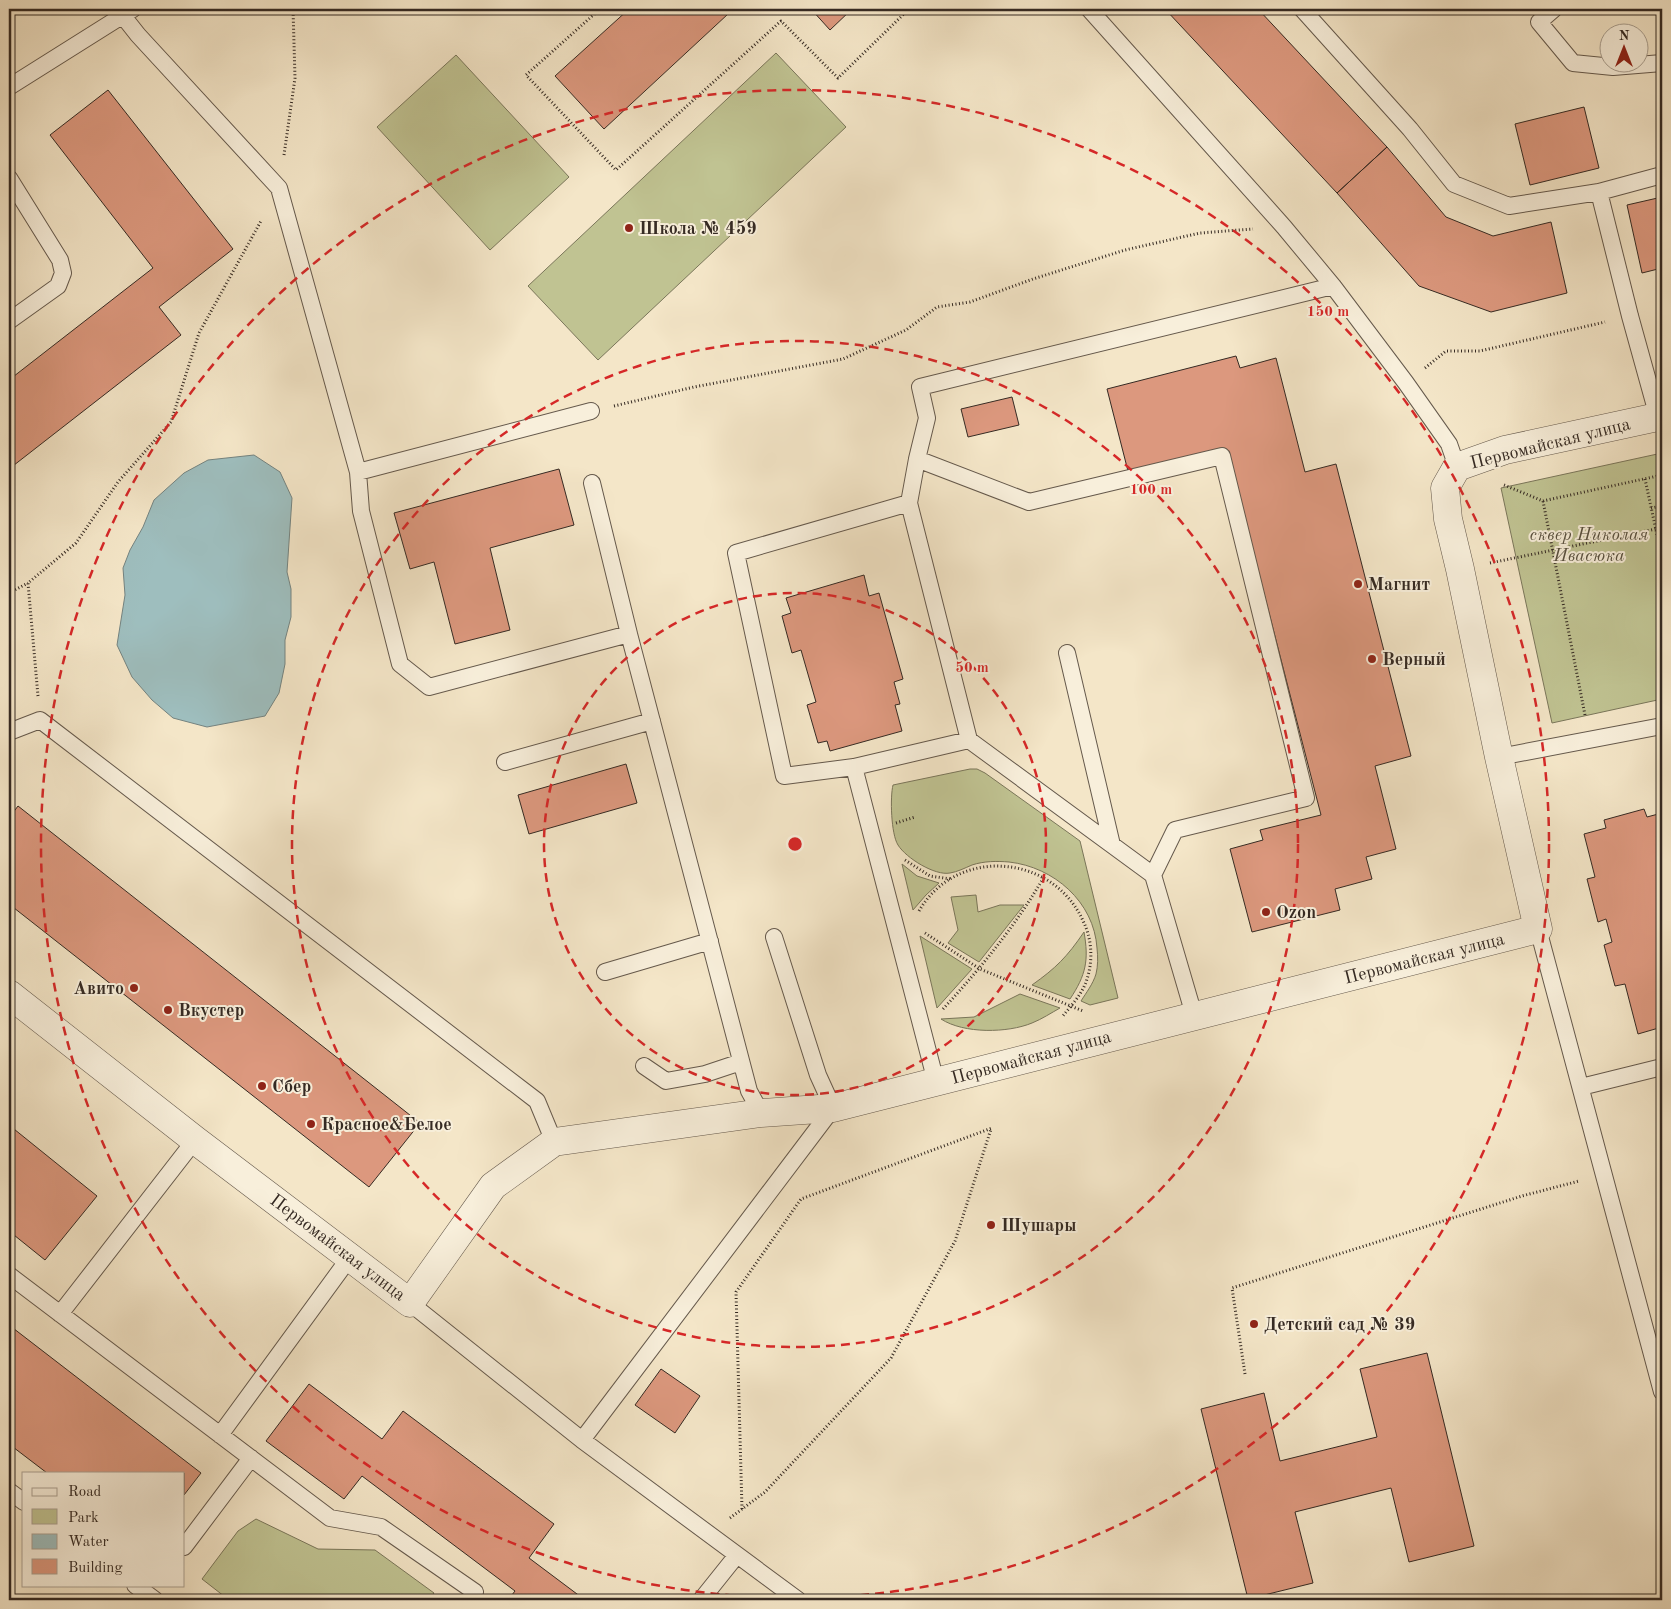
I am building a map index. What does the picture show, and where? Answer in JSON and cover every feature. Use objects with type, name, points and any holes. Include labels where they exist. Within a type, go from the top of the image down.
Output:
[{"type":"street","name":"Первомайская улица","points":[[9,994],[195,1140],[410,1303],[493,1186],[554,1142],[761,1113],[833,1108],[1538,929],[1448,519],[1445,488],[1457,467],[1505,450],[1660,416]]},
{"type":"lane","points":[[1089,9],[1284,227],[1333,286],[1406,382],[1449,444],[1457,467]]},
{"type":"lane","points":[[1302,9],[1410,129],[1454,184],[1509,206],[1598,192],[1662,175]]},
{"type":"lane","points":[[1554,9],[1539,22],[1573,63],[1613,66],[1662,63]]},
{"type":"lane","points":[[9,87],[128,12],[138,35],[279,188],[358,472],[361,511],[400,664],[429,687],[629,634]]},
{"type":"lane","points":[[9,178],[60,260],[63,273],[58,286],[9,321]]},
{"type":"lane","points":[[1598,192],[1630,316],[1660,416]]},
{"type":"lane","points":[[1194,1015],[1153,875],[969,740],[909,503],[927,418],[920,387],[1333,286]]},
{"type":"lane","points":[[358,472],[591,411]]},
{"type":"lane","points":[[917,459],[1029,502],[1222,456],[1306,798],[1175,830],[1153,875]]},
{"type":"lane","points":[[592,483],[629,634],[741,1062],[749,1091],[761,1113]]},
{"type":"lane","points":[[909,503],[736,553],[784,776],[854,767],[969,740]]},
{"type":"lane","points":[[1067,653],[1112,845]]},
{"type":"lane","points":[[9,732],[40,720],[537,1101],[554,1142]]},
{"type":"lane","points":[[505,762],[652,721]]},
{"type":"lane","points":[[1499,757],[1662,726]]},
{"type":"lane","points":[[854,767],[936,1082]]},
{"type":"lane","points":[[1538,929],[1604,1175],[1655,1334],[1662,1392]]},
{"type":"lane","points":[[582,1440],[833,1108],[818,1075],[774,937]]},
{"type":"lane","points":[[605,972],[710,941]]},
{"type":"lane","points":[[644,1066],[666,1081],[705,1074],[741,1062]]},
{"type":"lane","points":[[1581,1087],[1662,1067]]},
{"type":"lane","points":[[60,1314],[195,1140]]},
{"type":"lane","points":[[220,1435],[350,1257]]},
{"type":"lane","points":[[9,1275],[330,1518],[381,1527],[475,1592],[468,1600]]},
{"type":"lane","points":[[410,1303],[582,1440],[798,1600]]},
{"type":"lane","points":[[185,1546],[251,1458]]},
{"type":"lane","points":[[9,1491],[22,1501]]},
{"type":"lane","points":[[701,1600],[737,1555]]},
{"type":"path","points":[[9,593],[28,583],[76,543],[118,482],[171,422],[199,333],[279,188],[295,78],[294,9]]},
{"type":"path","points":[[600,9],[526,76],[616,170],[781,21],[838,78],[909,9]]},
{"type":"path","points":[[591,411],[694,387],[843,359],[906,330],[938,307],[970,302],[1125,250],[1200,234],[1284,227]]},
{"type":"path","points":[[1406,382],[1446,351],[1480,351],[1630,316]]},
{"type":"path","points":[[1590,740],[1543,501],[1662,475]]},
{"type":"path","points":[[1645,479],[1662,558]]},
{"type":"path","points":[[1651,508],[1662,506]]},
{"type":"path","points":[[1460,568],[1656,529]]},
{"type":"path","points":[[28,583],[37,684]]},
{"type":"path","points":[[888,825],[915,817]]},
{"type":"path","points":[[901,856],[919,871],[930,876],[952,879]]},
{"type":"path","points":[[916,918],[924,903],[952,879],[974,870],[1002,866],[1029,870],[1044,877],[1065,892],[1074,903],[1084,922],[1090,942],[1091,956],[1087,980],[1071,1006],[1058,1021]]},
{"type":"path","points":[[941,1010],[980,969],[1028,905],[1044,877]]},
{"type":"path","points":[[919,930],[980,969],[1090,1014]]},
{"type":"path","points":[[709,1534],[765,1492],[891,1358],[955,1241],[992,1128],[801,1199],[736,1292],[742,1509]]},
{"type":"path","points":[[1245,1374],[1232,1288],[1522,1196],[1604,1175]]},
{"type":"green space","points":[[776,53],[846,127],[598,360],[528,286]]},
{"type":"green space","points":[[456,55],[569,177],[490,250],[377,127]]},
{"type":"green space","name":"сквер Николая Ивасюка","points":[[1662,453],[1662,699],[1552,723],[1501,488]]},
{"type":"green space","points":[[977,769],[985,773],[1080,841],[1118,998],[1090,1005],[1081,1001],[1097,971],[1098,955],[1094,931],[1080,902],[1056,879],[1026,865],[1009,862],[981,863],[950,873],[937,872],[921,865],[907,855],[898,845],[894,833],[892,815],[893,785]]},
{"type":"green space","points":[[902,864],[917,876],[939,883],[913,910]]},
{"type":"green space","points":[[976,895],[978,912],[1000,905],[1024,905],[979,962],[948,943],[958,930],[951,897]]},
{"type":"green space","points":[[1084,932],[1085,967],[1080,982],[1070,999],[1032,985],[1061,962]]},
{"type":"green space","points":[[920,936],[972,969],[937,1008]]},
{"type":"green space","points":[[1020,994],[1060,1008],[1032,1023],[1011,1029],[974,1029],[951,1024],[941,1019],[974,1017]]},
{"type":"green space","points":[[256,1519],[318,1549],[375,1550],[434,1593],[429,1600],[229,1600],[202,1579],[238,1531]]},
{"type":"water","points":[[254,455],[280,472],[292,498],[287,572],[291,589],[291,617],[285,640],[285,664],[279,693],[265,716],[207,727],[173,718],[152,700],[132,677],[117,645],[125,595],[123,568],[154,500],[184,473],[208,460]]},
{"type":"building","points":[[48,9],[82,9],[82,13],[48,13]]},
{"type":"building","points":[[629,9],[723,9],[728,14],[604,129],[555,76]]},
{"type":"building","points":[[811,9],[852,9],[830,30]]},
{"type":"building","points":[[1165,9],[1258,9],[1387,147],[1337,193]]},
{"type":"building","points":[[108,90],[233,249],[159,307],[181,335],[9,469],[9,380],[153,268],[50,135]]},
{"type":"building","points":[[1584,107],[1599,168],[1530,185],[1515,124]]},
{"type":"building","points":[[1387,147],[1446,217],[1493,236],[1551,222],[1567,293],[1491,312],[1419,286],[1337,193]]},
{"type":"building","points":[[1662,197],[1662,268],[1642,273],[1627,205]]},
{"type":"building","points":[[1236,356],[1240,368],[1276,358],[1305,472],[1336,464],[1411,756],[1375,766],[1396,849],[1366,857],[1372,879],[1335,889],[1340,910],[1252,932],[1230,849],[1263,840],[1260,830],[1321,815],[1227,450],[1129,475],[1107,389]]},
{"type":"building","points":[[1012,397],[1019,425],[968,437],[961,409]]},
{"type":"building","points":[[559,469],[574,525],[490,548],[510,630],[455,644],[434,562],[410,569],[394,513]]},
{"type":"building","points":[[864,575],[869,596],[879,593],[903,679],[894,682],[900,704],[895,705],[902,731],[830,751],[827,741],[818,743],[807,705],[816,702],[801,650],[792,653],[782,616],[791,613],[786,598]]},
{"type":"building","points":[[626,764],[637,803],[529,834],[518,795]]},
{"type":"building","points":[[18,806],[420,1123],[369,1187],[9,904],[9,818]]},
{"type":"building","points":[[1644,809],[1647,817],[1662,813],[1662,1027],[1638,1034],[1625,984],[1615,986],[1604,945],[1612,942],[1606,919],[1598,922],[1587,879],[1595,877],[1584,834],[1606,828],[1604,820]]},
{"type":"building","points":[[9,1125],[97,1196],[45,1260],[9,1231]]},
{"type":"building","points":[[9,1325],[201,1473],[185,1494],[185,1472],[46,1472],[9,1444]]},
{"type":"building","points":[[1427,1353],[1474,1546],[1409,1562],[1391,1488],[1295,1512],[1313,1583],[1248,1599],[1201,1409],[1264,1393],[1280,1461],[1377,1437],[1360,1369]]},
{"type":"building","points":[[661,1369],[700,1396],[675,1433],[635,1405]]},
{"type":"building","points":[[309,1384],[382,1439],[403,1411],[554,1524],[529,1558],[585,1600],[508,1600],[515,1591],[362,1476],[344,1499],[266,1441]]},
{"type":"place","name":"Школа № 459","points":[[629,228]]},
{"type":"place","name":"Магнит","points":[[1358,584]]},
{"type":"place","name":"Верный","points":[[1372,659]]},
{"type":"place","name":"Ozon","points":[[1266,912]]},
{"type":"place","name":"Авито","points":[[134,988]]},
{"type":"place","name":"Вкустер","points":[[168,1010]]},
{"type":"place","name":"Сбер","points":[[262,1086]]},
{"type":"place","name":"Красное&Белое","points":[[311,1124]]},
{"type":"place","name":"Шушары","points":[[991,1225]]},
{"type":"place","name":"Детский сад № 39","points":[[1254,1324]]}]
